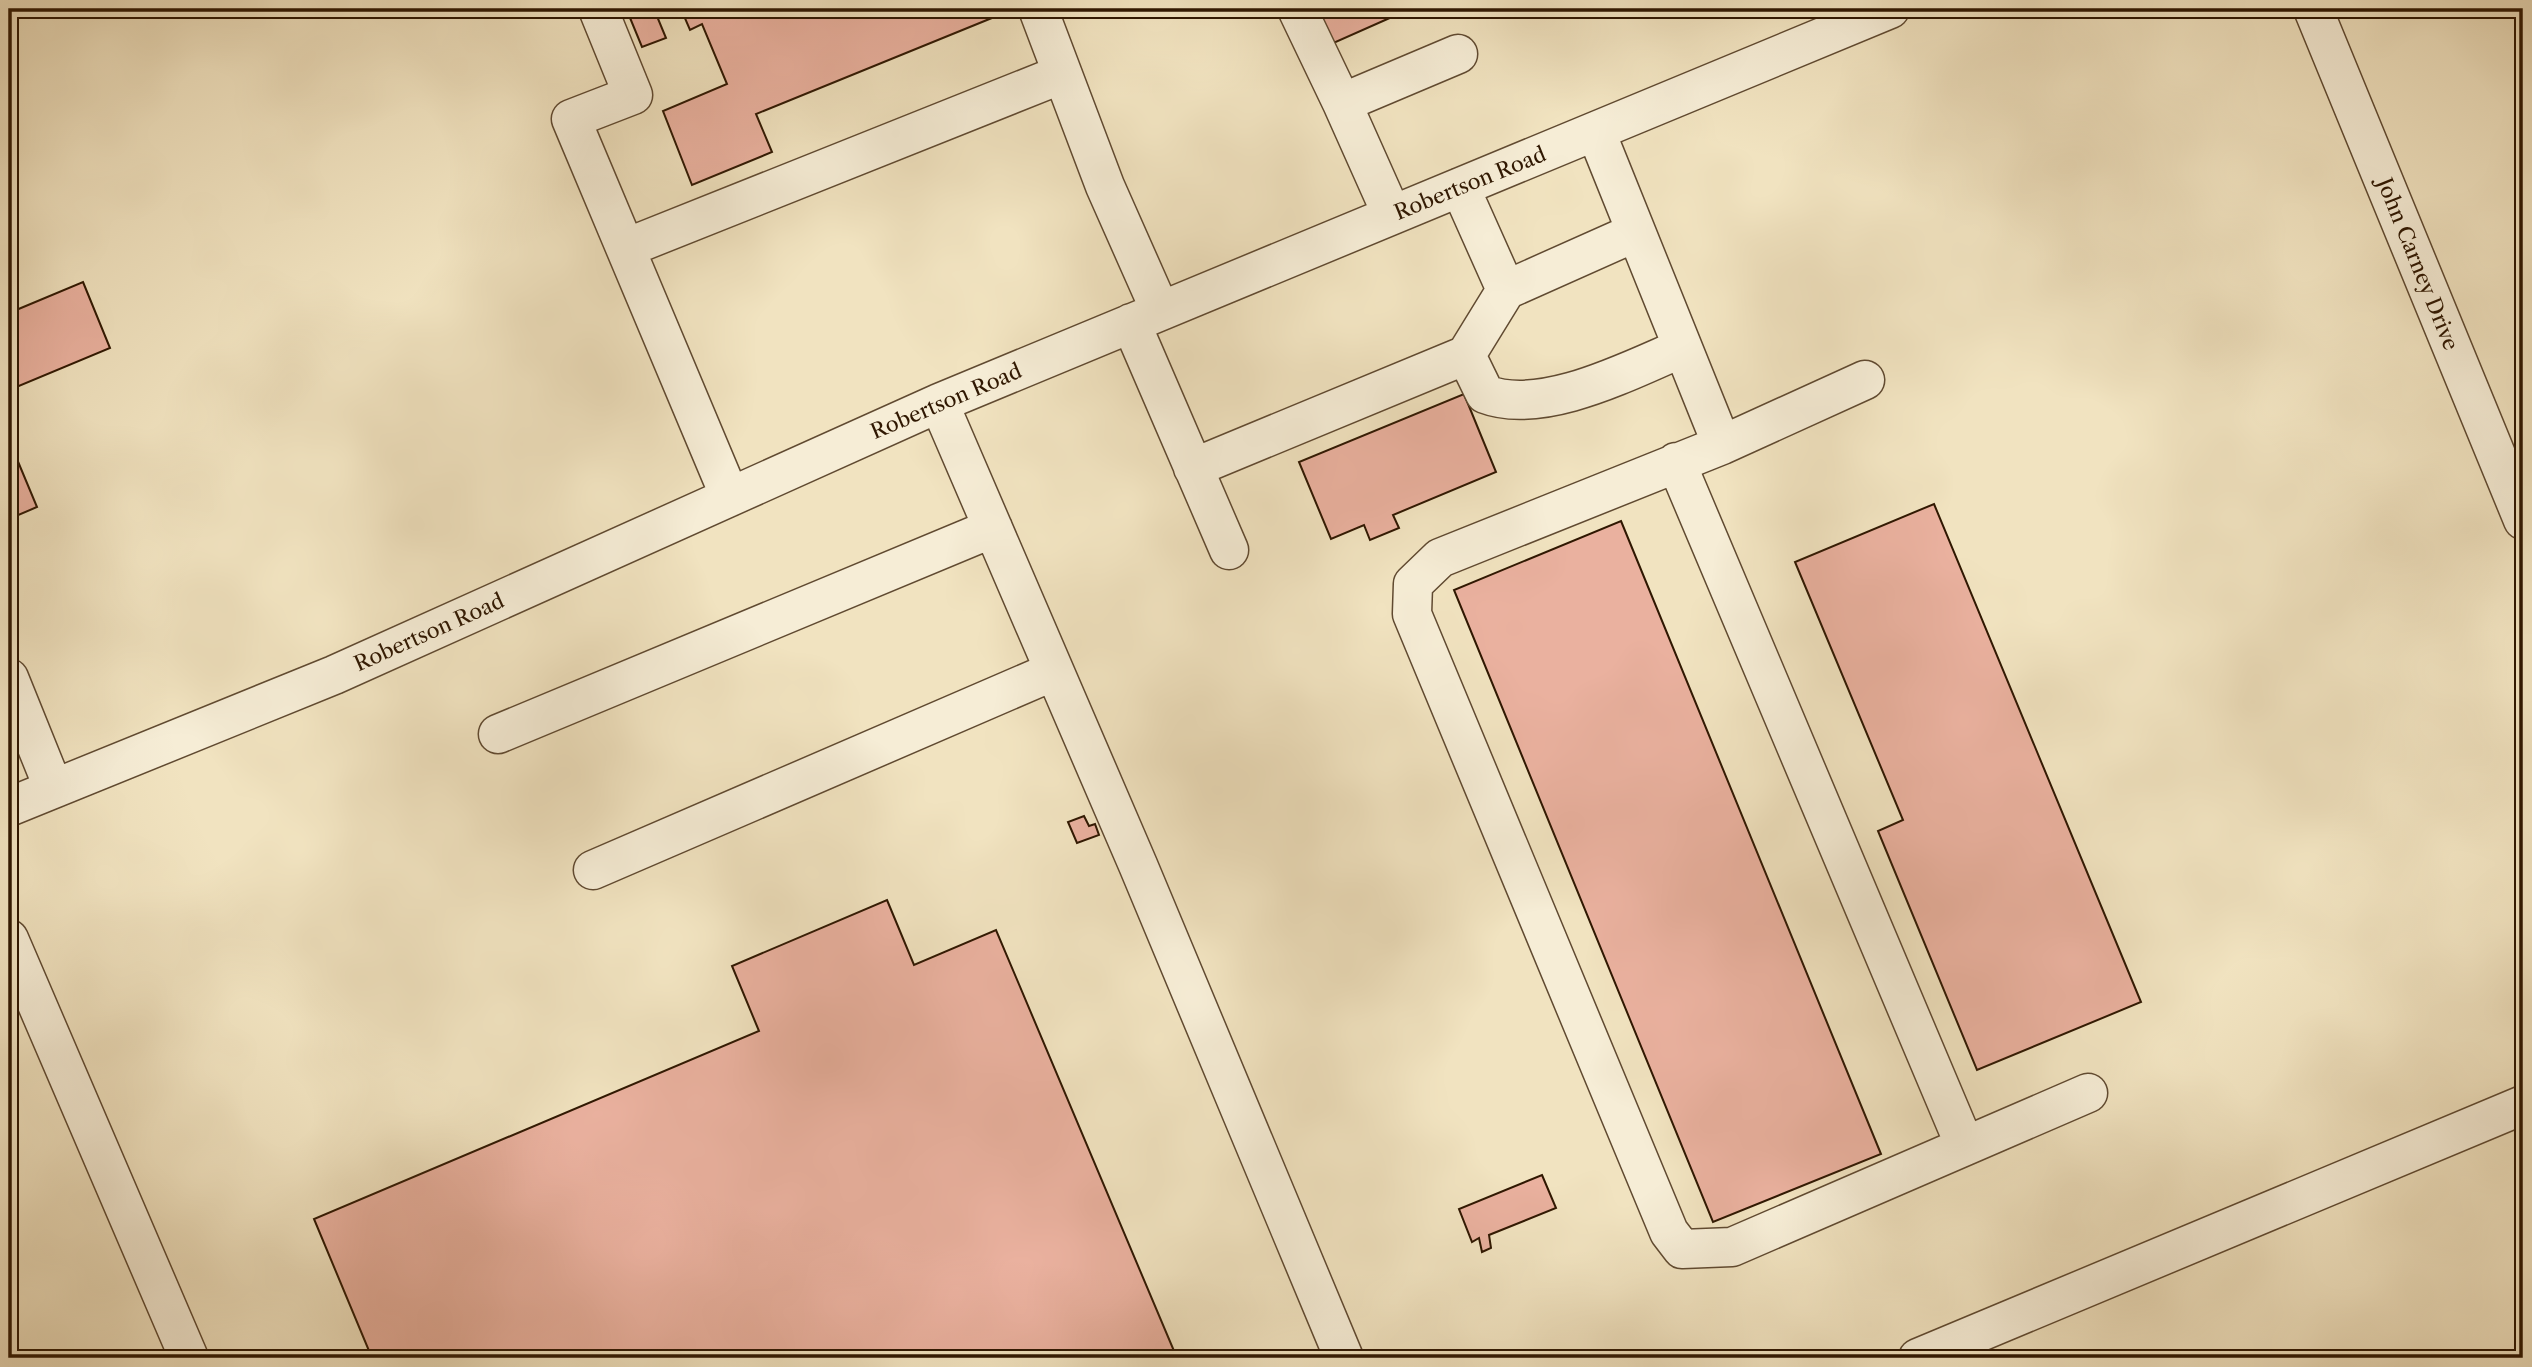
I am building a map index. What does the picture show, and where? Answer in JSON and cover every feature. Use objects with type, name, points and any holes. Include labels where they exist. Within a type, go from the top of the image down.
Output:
[{"type":"street","points":[[598,9],[633,95],[571,119],[730,497]]},
{"type":"street","points":[[1038,9],[1105,186],[1193,468],[1229,550]]},
{"type":"street","points":[[1297,9],[1392,215]]},
{"type":"street","name":"Robertson Road","points":[[9,807],[334,675],[939,403],[1890,9]]},
{"type":"street","name":"John Carney Drive","points":[[2313,9],[2523,520]]},
{"type":"street","points":[[1342,103],[1458,54]]},
{"type":"street","points":[[626,248],[1062,74]]},
{"type":"street","points":[[1596,132],[1722,445]]},
{"type":"street","points":[[1460,187],[1506,290]]},
{"type":"street","points":[[1193,468],[1466,355],[1506,290],[1636,232]]},
{"type":"street","points":[[1466,355],[1485,394],[1504,401],[1590,386],[1682,348]]},
{"type":"street","points":[[1865,380],[1722,445],[1440,558],[1413,584],[1412,614],[1669,1232],[1682,1249],[1732,1247],[2088,1093]]},
{"type":"street","points":[[939,403],[1344,1358]]},
{"type":"street","points":[[1676,462],[1965,1146]]},
{"type":"street","points":[[498,734],[993,528]]},
{"type":"street","points":[[593,870],[1054,671]]},
{"type":"street","points":[[9,678],[53,787]]},
{"type":"street","points":[[9,939],[189,1358]]},
{"type":"street","points":[[1918,1358],[2523,1105]]},
{"type":"building","points":[[639,9],[654,9],[666,38],[642,47],[628,13]]},
{"type":"building","points":[[681,9],[1014,9],[756,114],[772,152],[692,185],[663,111],[727,84],[702,24],[690,30]]},
{"type":"building","points":[[1313,9],[1410,9],[1329,45]]},
{"type":"building","points":[[83,282],[110,348],[9,390],[9,313]]},
{"type":"building","points":[[9,390],[16,407],[9,410]]},
{"type":"building","points":[[1464,394],[1496,472],[1393,515],[1399,528],[1370,540],[1364,525],[1331,539],[1299,462]]},
{"type":"building","points":[[9,440],[37,507],[9,519]]},
{"type":"building","points":[[1934,504],[2141,1002],[1977,1070],[1878,831],[1903,820],[1795,562]]},
{"type":"building","points":[[1621,521],[1881,1154],[1713,1222],[1454,590]]},
{"type":"building","points":[[1084,816],[1089,826],[1095,824],[1099,835],[1077,843],[1068,822]]},
{"type":"building","points":[[887,900],[914,965],[996,930],[1177,1358],[372,1358],[314,1219],[759,1031],[732,966]]},
{"type":"building","points":[[1542,1175],[1556,1208],[1489,1235],[1491,1248],[1482,1252],[1479,1238],[1472,1242],[1459,1209]]}]
